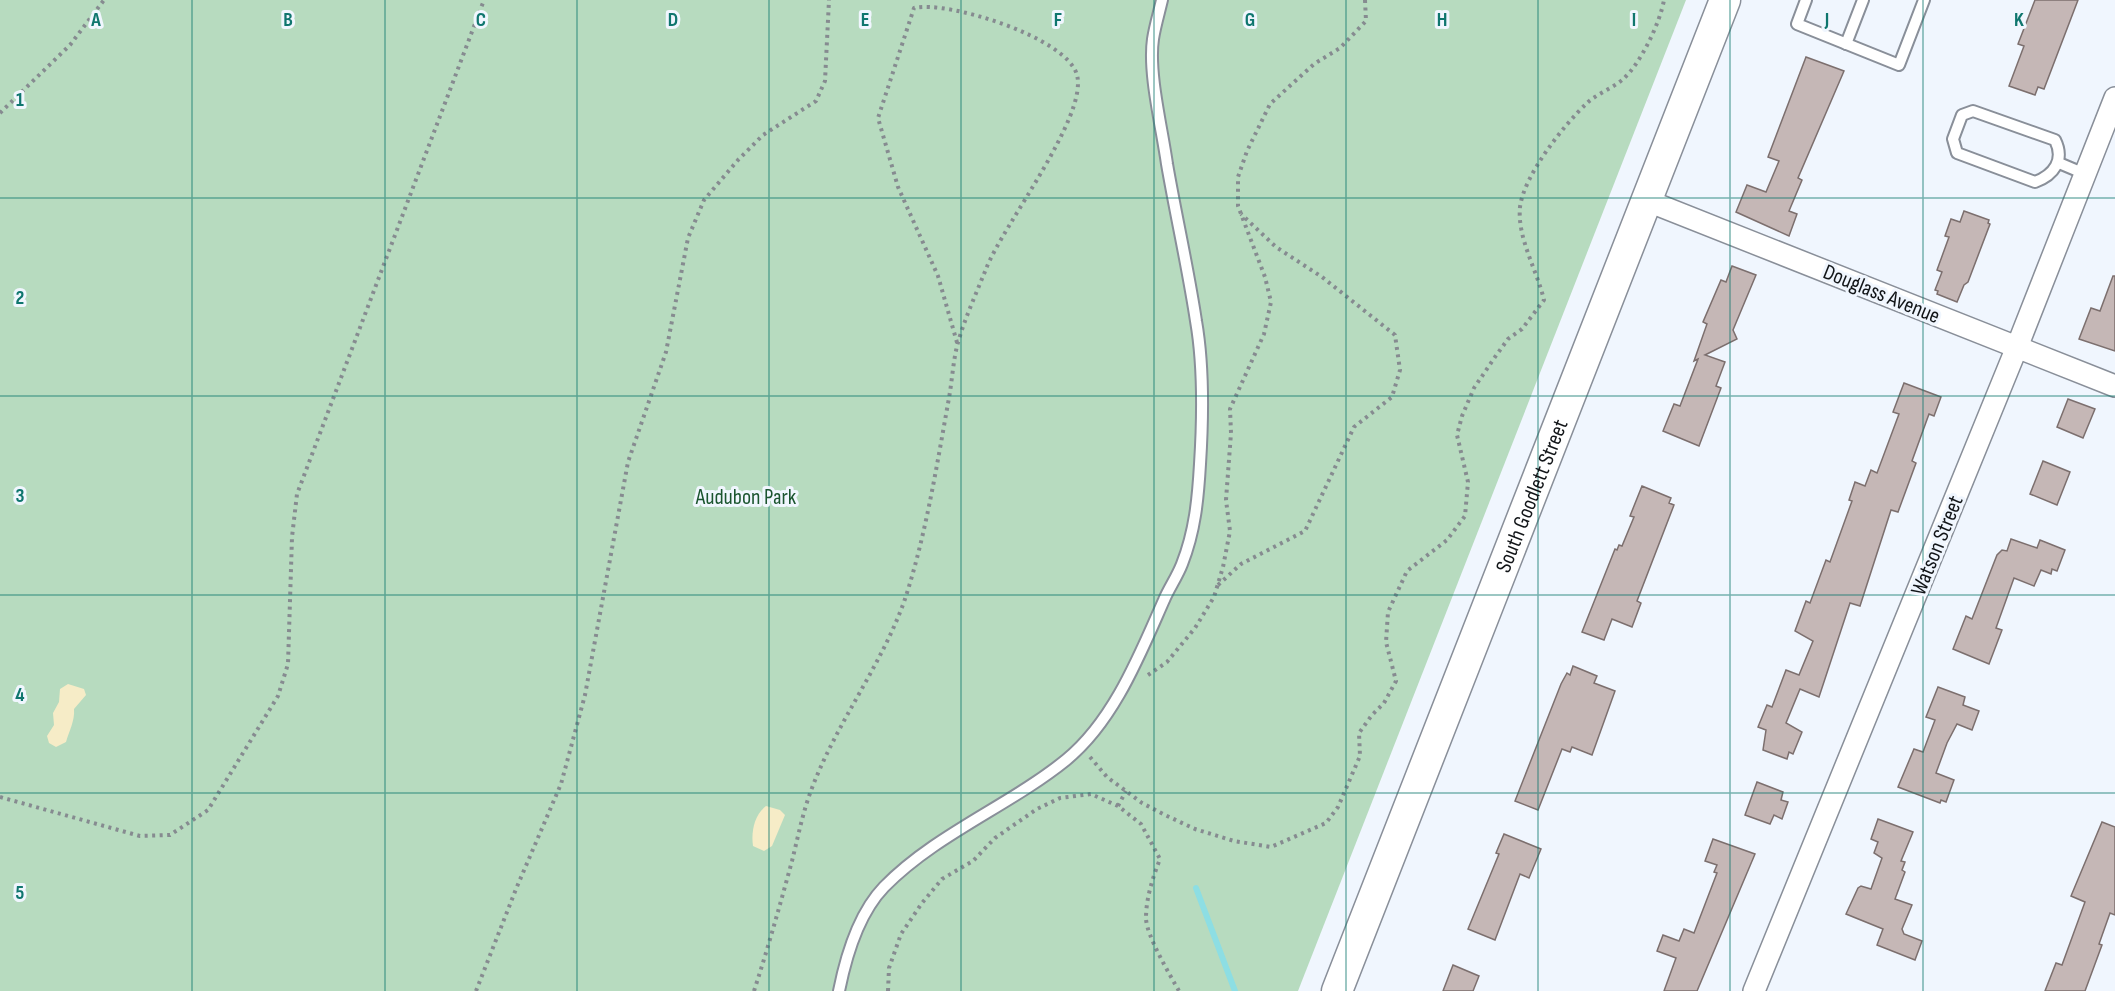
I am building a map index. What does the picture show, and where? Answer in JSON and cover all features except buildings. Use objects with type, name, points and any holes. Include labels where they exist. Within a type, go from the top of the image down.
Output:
[{"type":"main road","name":"South Goodlett Street","points":[[1337,991],[1725,0]]},
{"type":"street","name":"Watson Street","points":[[1754,991],[2017,347],[2115,98]]},
{"type":"street","name":"Douglass Avenue","points":[[1648,201],[2115,387]]},
{"type":"lane","points":[[839,991],[845,960],[863,919],[883,889],[922,855],[1068,759],[1091,734],[1128,680],[1143,651],[1165,597],[1181,568],[1194,531],[1201,450],[1201,370],[1197,322],[1177,224],[1156,88],[1152,41],[1162,0]]},
{"type":"lane","points":[[1806,0],[1797,24],[1899,65],[1924,0]]},
{"type":"lane","points":[[1846,44],[1863,0]]},
{"type":"lane","points":[[1973,111],[2055,140],[2060,150],[2059,163],[2047,178],[2035,182],[1957,153],[1953,139],[1962,115],[1973,111]]},
{"type":"lane","points":[[2059,163],[2085,174]]},
{"type":"path","points":[[0,113],[70,45],[104,0]]},
{"type":"path","points":[[0,797],[140,836],[170,835],[208,810],[238,763],[278,696],[288,664],[292,537],[297,494],[484,0]]},
{"type":"path","points":[[476,991],[561,784],[585,695],[628,462],[666,352],[688,238],[704,200],[738,160],[763,135],[816,101],[825,81],[829,0]]},
{"type":"path","points":[[1141,683],[1167,662],[1195,628],[1214,597],[1230,531],[1226,500],[1231,433],[1230,410],[1264,334],[1271,302],[1265,277],[1240,214],[1238,177],[1246,151],[1270,104],[1314,64],[1340,48],[1366,21],[1365,0]]},
{"type":"path","points":[[1088,754],[1107,777],[1142,803],[1195,829],[1234,841],[1271,847],[1326,823],[1338,807],[1360,756],[1359,733],[1371,715],[1384,703],[1396,681],[1386,642],[1388,612],[1407,571],[1447,540],[1465,516],[1468,482],[1457,435],[1474,387],[1508,339],[1522,330],[1544,300],[1523,235],[1520,206],[1528,186],[1564,129],[1588,102],[1622,80],[1652,36],[1664,0]]},
{"type":"path","points":[[754,991],[811,791],[845,716],[880,654],[905,600],[920,540],[958,346],[992,254],[1069,122],[1076,96],[1077,76],[1065,55],[1020,27],[976,12],[922,3],[914,8],[878,118],[898,187],[938,276],[958,346]]},
{"type":"path","points":[[1217,586],[1241,564],[1305,531],[1354,427],[1392,397],[1400,370],[1395,335],[1322,277],[1276,248],[1240,214]]},
{"type":"path","points":[[1118,806],[1126,791]]},
{"type":"path","points":[[888,991],[889,968],[901,934],[942,879],[973,861],[995,838],[1037,809],[1060,798],[1091,794],[1118,806],[1141,824],[1160,859],[1151,882],[1146,921],[1161,959],[1179,991]]},
{"type":"green space","name":"Audubon Park","points":[[0,0],[1686,0],[1298,991],[0,991]]},
{"type":"sand","points":[[68,684],[84,689],[86,695],[74,709],[73,722],[66,742],[56,747],[49,743],[47,736],[54,725],[53,713],[59,702],[60,689]]},
{"type":"sand","points":[[766,806],[780,810],[785,815],[772,846],[764,851],[753,846],[752,835],[756,819]]},
{"type":"waterway","points":[[1196,888],[1235,991]]}]
